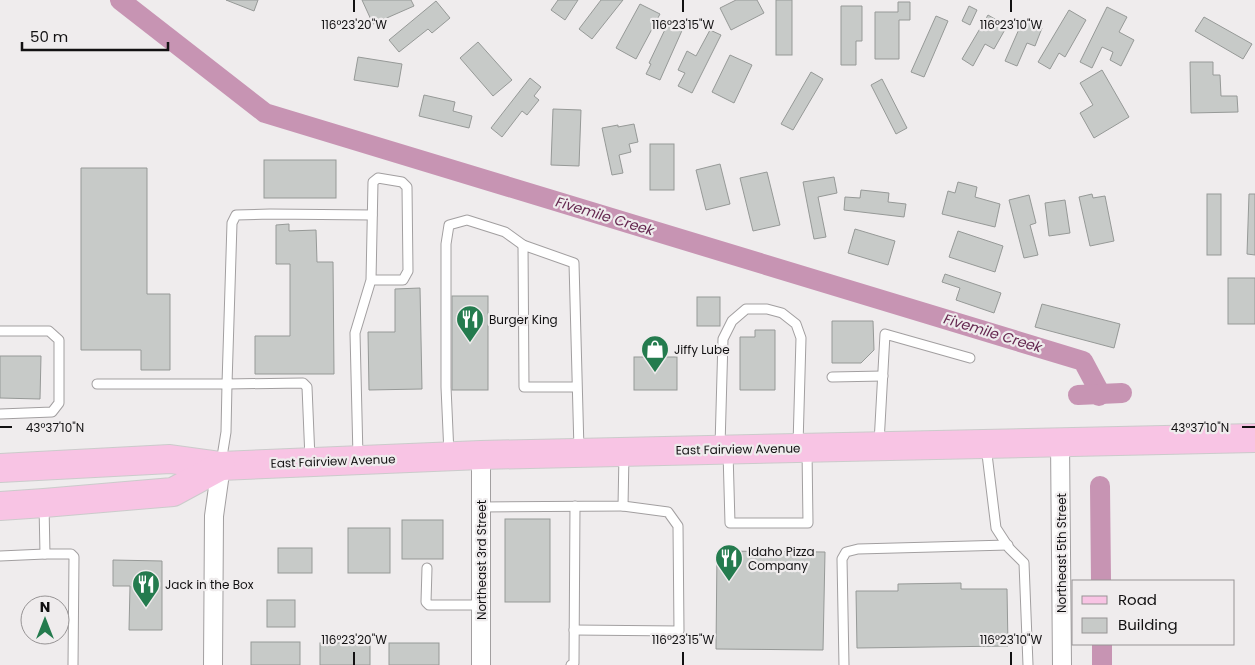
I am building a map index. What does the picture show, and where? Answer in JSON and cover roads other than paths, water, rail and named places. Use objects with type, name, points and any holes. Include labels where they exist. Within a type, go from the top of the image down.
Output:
[{"type":"main road","name":"East Fairview Avenue","points":[[0,468],[170,459],[221,466],[579,452],[1255,438]]},
{"type":"main road","name":"East Fairview Avenue","points":[[0,506],[44,504],[173,492],[221,466]]},
{"type":"street","name":"Northeast 5th Street","points":[[1060,441],[1062,665]]},
{"type":"street","name":"Northeast 3rd Street","points":[[481,455],[481,665]]},
{"type":"street","points":[[213,665],[214,516],[221,466]]},
{"type":"lane","points":[[358,460],[355,333],[371,280],[373,182],[378,178],[402,182],[407,187],[408,271],[403,280],[371,280]]},
{"type":"lane","points":[[221,466],[226,432],[232,223],[236,215],[372,215]]},
{"type":"lane","points":[[449,456],[446,387],[446,244],[449,224],[467,220],[505,232],[523,245],[574,263],[579,452]]},
{"type":"lane","points":[[523,245],[524,387],[577,387]]},
{"type":"lane","points":[[768,309],[782,313],[796,324],[801,338],[803,447],[808,523],[730,523],[724,449],[722,339],[732,320],[746,310],[768,309]]},
{"type":"lane","points":[[0,331],[49,331],[59,340],[59,403],[52,412],[0,414]]},
{"type":"lane","points":[[879,446],[886,334],[970,358]]},
{"type":"lane","points":[[832,377],[883,376]]},
{"type":"lane","points":[[98,384],[302,383],[307,387],[310,462]]},
{"type":"lane","points":[[986,443],[996,528],[1024,563],[1028,665]]},
{"type":"lane","points":[[623,506],[624,451]]},
{"type":"lane","points":[[44,504],[44,554]]},
{"type":"lane","points":[[572,665],[574,663],[575,506]]},
{"type":"lane","points":[[481,507],[623,506],[668,512],[678,526],[679,631],[574,630]]},
{"type":"lane","points":[[844,665],[842,560],[846,552],[858,549],[1008,545]]},
{"type":"lane","points":[[0,556],[70,554],[74,557],[73,665]]},
{"type":"lane","points":[[427,568],[426,602],[429,605],[481,605]]},
{"type":"waterway","name":"Fivemile Creek","points":[[120,0],[265,113],[1083,361],[1099,391],[1099,396]]},
{"type":"waterway","name":"Fivemile Creek","points":[[1078,395],[1122,393]]},
{"type":"waterway","name":"Fivemile Creek","points":[[1100,486],[1101,580]]},
{"type":"waterway","name":"Fivemile Creek","points":[[1102,645],[1102,665]]},
{"type":"place","name":"Burger King","points":[[470,343]]},
{"type":"place","name":"Jiffy Lube","points":[[655,373]]},
{"type":"place","name":"Idaho Pizza Company","points":[[729,582]]},
{"type":"place","name":"Jack in the Box","points":[[146,608]]}]
